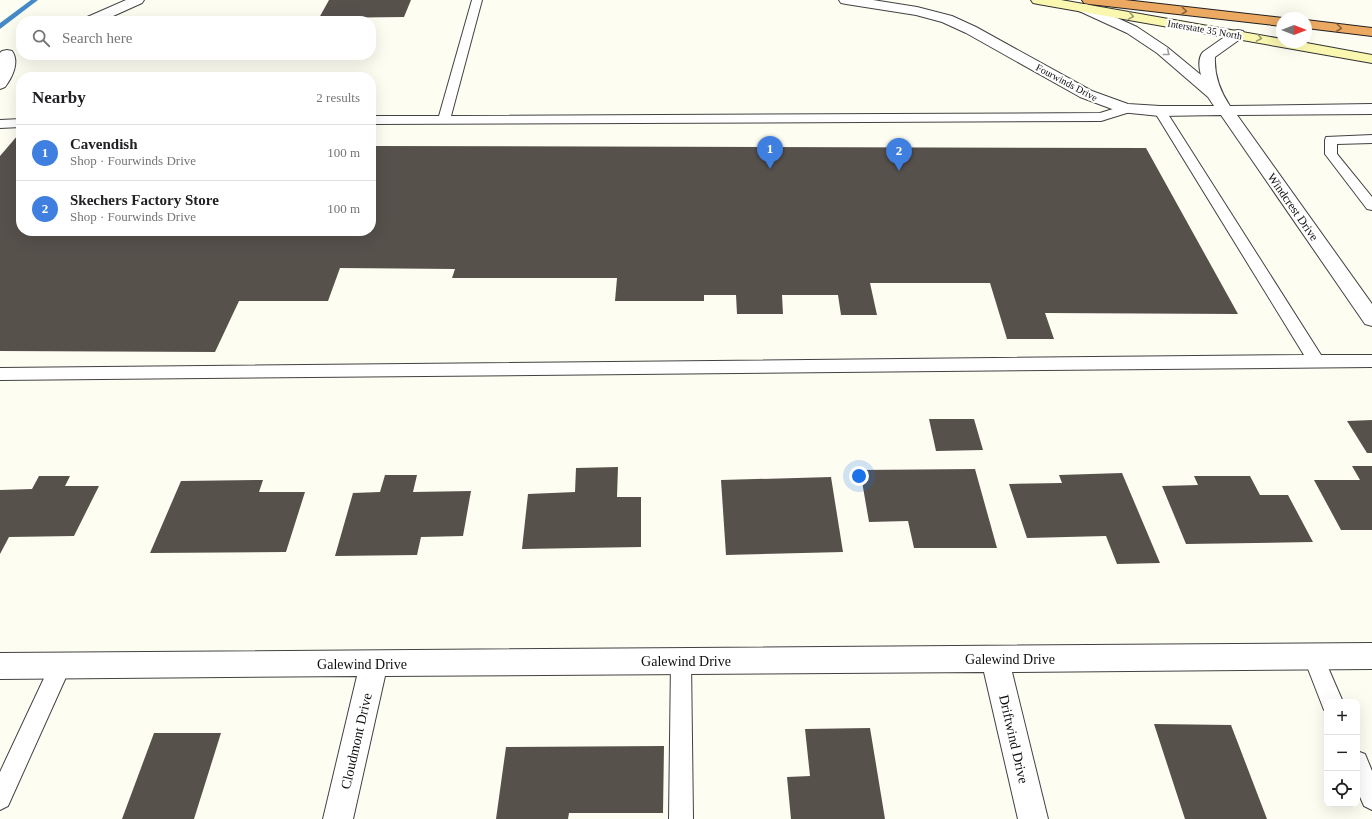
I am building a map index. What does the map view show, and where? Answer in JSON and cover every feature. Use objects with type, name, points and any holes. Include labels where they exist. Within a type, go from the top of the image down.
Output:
[{"type":"highway","points":[[1087,4],[1276,21]]},
{"type":"highway","points":[[1312,25],[1372,32]]},
{"type":"main road","name":"Interstate 35 North","points":[[1038,0],[1087,4],[1372,59]]},
{"type":"street","points":[[101,16],[137,0]]},
{"type":"street","name":"Fourwinds Drive","points":[[846,0],[917,11],[947,19],[971,30],[1086,94],[1126,109],[1160,111],[1372,109]]},
{"type":"street","name":"Windcrest Drive","points":[[1087,4],[1156,46],[1190,72],[1214,94],[1372,319]]},
{"type":"street","name":"Windcrest Drive","points":[[1214,94],[1207,69],[1208,55],[1238,34]]},
{"type":"street","points":[[0,84],[7,72],[10,53]]},
{"type":"street","name":"Galewind Drive","points":[[0,666],[1372,656]]},
{"type":"street","name":"Driftwind Drive","points":[[995,659],[1033,819]]},
{"type":"street","name":"Cloudmont Drive","points":[[338,819],[374,664]]},
{"type":"lane","points":[[444,120],[477,0]]},
{"type":"lane","points":[[376,120],[1101,117],[1126,109]]},
{"type":"lane","points":[[1160,111],[1316,361]]},
{"type":"lane","points":[[0,124],[16,123]]},
{"type":"lane","points":[[1372,139],[1331,140],[1331,154],[1372,206]]},
{"type":"lane","points":[[0,374],[1372,361]]},
{"type":"lane","points":[[1313,656],[1331,699]]},
{"type":"lane","points":[[681,661],[681,819]]},
{"type":"lane","points":[[0,798],[60,666]]},
{"type":"lane","points":[[1360,769],[1372,798]]},
{"type":"building","points":[[329,0],[411,0],[404,17],[320,16]]},
{"type":"building","points":[[16,137],[16,236],[376,236],[376,146],[1146,148],[1238,314],[1045,313],[1054,339],[1007,339],[990,283],[870,283],[877,315],[841,315],[838,295],[782,295],[783,314],[737,314],[736,295],[704,295],[704,301],[615,301],[617,278],[452,278],[455,269],[340,268],[328,301],[239,301],[215,352],[0,351],[0,156]]},
{"type":"building","points":[[929,419],[974,419],[983,450],[936,451]]},
{"type":"building","points":[[1372,420],[1372,453],[1367,453],[1347,421]]},
{"type":"building","points":[[1352,466],[1372,466],[1372,530],[1341,530],[1314,480],[1360,480]]},
{"type":"building","points":[[618,467],[617,497],[641,497],[641,547],[522,549],[528,494],[575,492],[576,468]]},
{"type":"building","points":[[975,469],[997,548],[914,548],[908,521],[869,522],[860,470]]},
{"type":"building","points":[[1122,473],[1160,563],[1117,564],[1106,536],[1027,538],[1009,484],[1062,483],[1059,475]]},
{"type":"building","points":[[385,475],[417,475],[413,492],[471,491],[463,536],[421,537],[417,555],[335,556],[353,493],[380,492]]},
{"type":"building","points":[[39,476],[70,476],[65,486],[99,486],[74,536],[9,537],[0,554],[0,490],[32,489]]},
{"type":"building","points":[[1194,476],[1250,476],[1260,495],[1288,495],[1313,542],[1186,544],[1162,486],[1198,485]]},
{"type":"building","points":[[831,477],[843,552],[726,555],[721,480]]},
{"type":"building","points":[[263,480],[259,492],[305,492],[286,552],[150,553],[181,481]]},
{"type":"building","points":[[1154,724],[1231,725],[1267,819],[1185,819]]},
{"type":"building","points":[[870,728],[885,819],[791,819],[787,777],[810,776],[805,729]]},
{"type":"building","points":[[154,733],[221,733],[194,819],[122,819]]},
{"type":"building","points":[[664,746],[663,813],[569,813],[568,819],[496,819],[506,747]]},
{"type":"waterway","points":[[0,27],[7,20],[35,0]]},
{"type":"place","name":"Cavendish","points":[[770,169]]},
{"type":"place","name":"Skechers Factory Store","points":[[899,171]]}]
